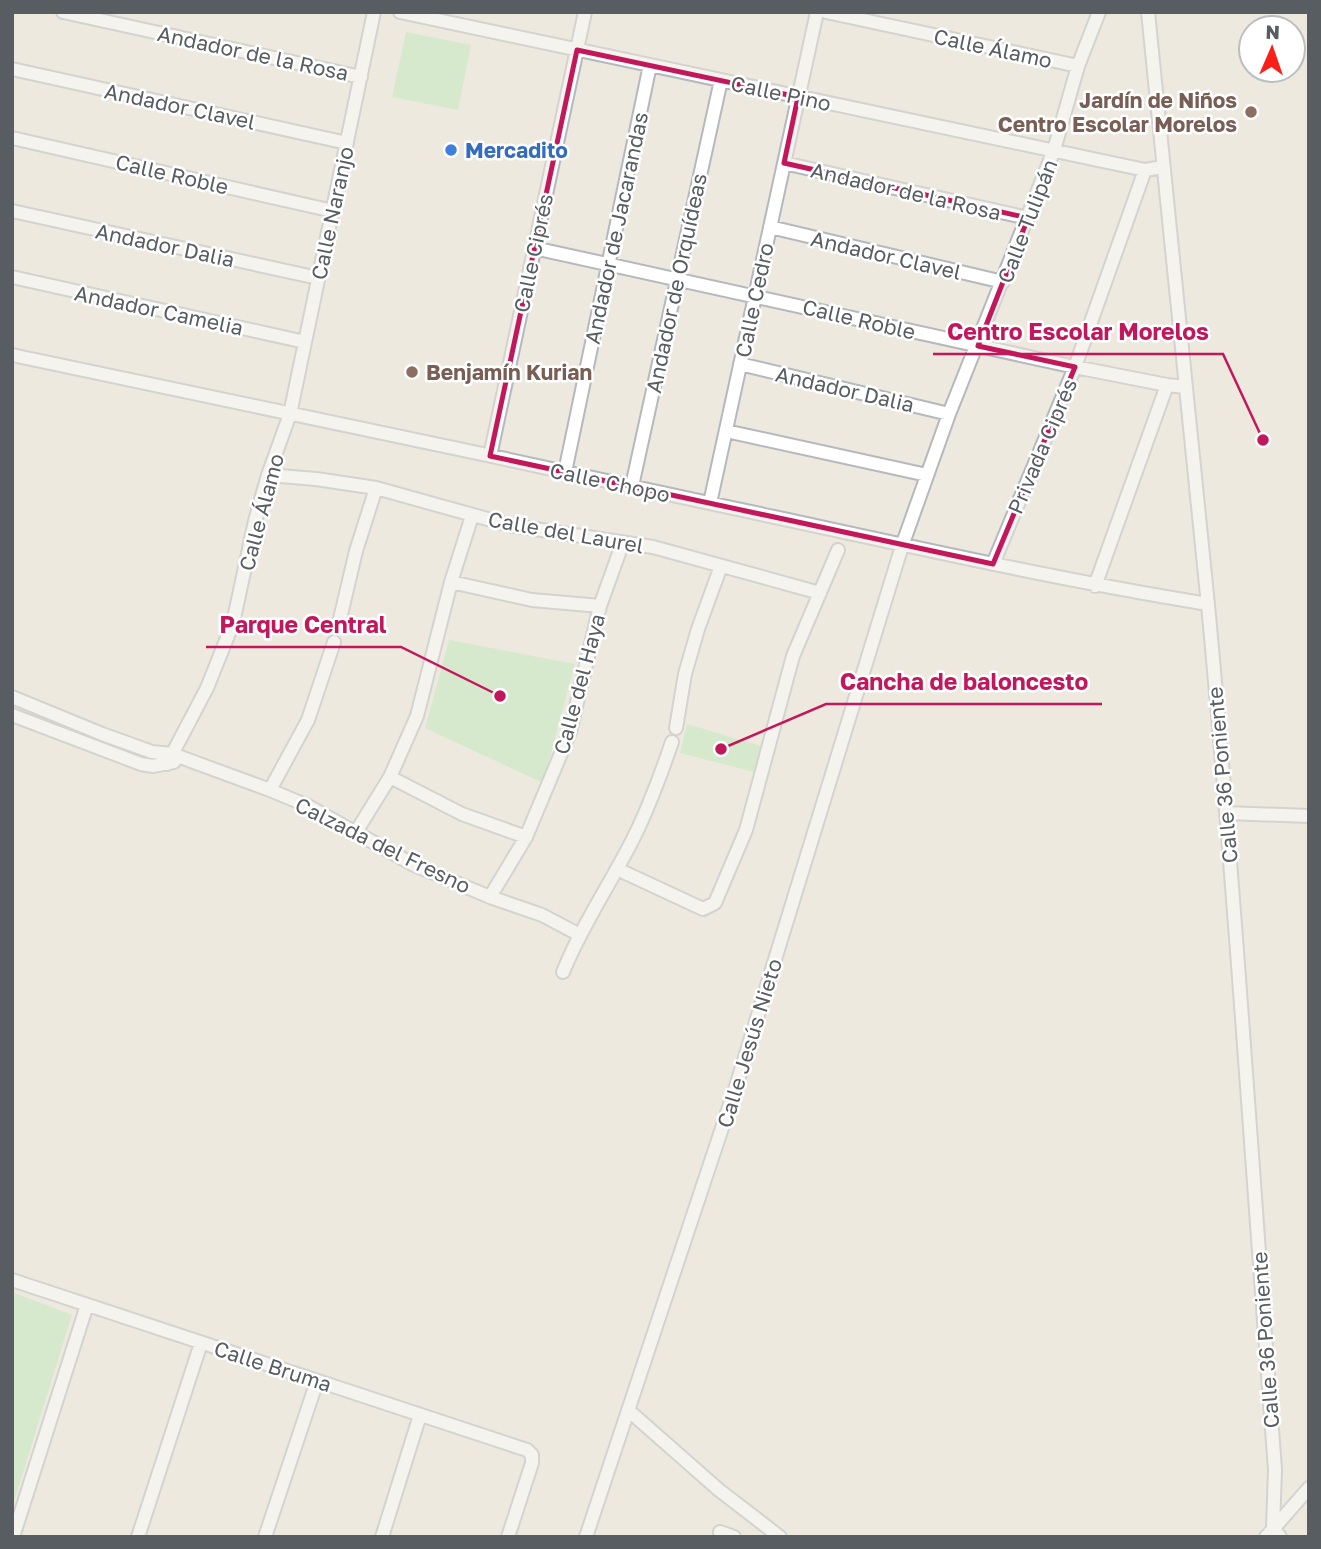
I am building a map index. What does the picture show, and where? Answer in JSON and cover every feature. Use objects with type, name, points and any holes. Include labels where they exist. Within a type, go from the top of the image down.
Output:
[{"type":"street","name":"Andador de la Rosa","points":[[63,12],[361,77]]},
{"type":"street","name":"Calle Naranjo","points":[[290,414],[374,12]]},
{"type":"street","name":"Calle Pino","points":[[400,12],[1145,170],[1163,167]]},
{"type":"street","name":"Calle Ciprés","points":[[490,456],[585,12]]},
{"type":"street","name":"Calle Cedro","points":[[710,503],[817,12]]},
{"type":"street","name":"Calle Álamo","points":[[826,12],[1078,66]]},
{"type":"street","name":"Calle Tulipán","points":[[902,546],[949,414],[1054,150],[1078,66],[1099,12]]},
{"type":"street","name":"Calle 36 Poniente","points":[[1148,12],[1208,604],[1226,813],[1275,1469],[1273,1534]]},
{"type":"street","name":"Andador de Jacarandas","points":[[565,472],[650,65]]},
{"type":"street","name":"Andador Clavel","points":[[12,69],[347,143]]},
{"type":"street","name":"Andador de Orquídeas","points":[[632,486],[721,80]]},
{"type":"street","name":"Calle Roble","points":[[12,138],[332,211]]},
{"type":"street","name":"Andador de la Rosa","points":[[784,163],[1028,218]]},
{"type":"street","name":"Privada Ciprés","points":[[993,564],[1075,368],[1145,170]]},
{"type":"street","name":"Andador Dalia","points":[[12,211],[318,278]]},
{"type":"street","name":"Andador Clavel","points":[[770,227],[1003,282]]},
{"type":"street","name":"Calle Roble","points":[[534,248],[1075,368],[1185,387]]},
{"type":"street","name":"Andador Camelia","points":[[12,277],[305,342]]},
{"type":"street","name":"Calle Chopo","points":[[12,355],[902,546],[1095,586],[1208,604]]},
{"type":"street","name":"Andador Dalia","points":[[740,365],[949,414]]},
{"type":"street","points":[[1095,586],[1167,385]]},
{"type":"street","name":"Calle Álamo","points":[[174,759],[233,623],[255,522],[268,475],[290,414]]},
{"type":"street","points":[[726,431],[927,475]]},
{"type":"street","name":"Calle del Laurel","points":[[268,475],[376,488],[472,516],[550,533],[653,547],[820,593]]},
{"type":"street","points":[[339,623],[356,551],[376,488]]},
{"type":"street","points":[[356,832],[390,777],[417,716],[451,582],[472,516]]},
{"type":"street","name":"Calle del Haya","points":[[490,897],[526,836],[570,732],[600,606],[623,542]]},
{"type":"street","name":"Calle Jesús Nieto","points":[[586,1537],[742,1068],[902,546]]},
{"type":"street","points":[[617,869],[703,909],[715,904],[746,830],[793,656],[838,550]]},
{"type":"street","points":[[676,728],[688,663],[722,566]]},
{"type":"street","points":[[451,582],[532,600],[600,606]]},
{"type":"street","points":[[270,790],[307,720],[334,642]]},
{"type":"street","name":"Calzada del Fresno","points":[[12,697],[102,734],[270,790],[309,806],[414,865],[490,897],[542,915],[580,934]]},
{"type":"street","name":"Calzada del Fresno","points":[[12,715],[141,764],[153,766],[174,759]]},
{"type":"street","points":[[563,972],[580,934],[617,869],[654,795],[672,742]]},
{"type":"street","points":[[390,777],[462,814],[526,836]]},
{"type":"street","points":[[1226,813],[1309,816]]},
{"type":"street","name":"Calle Bruma","points":[[12,1280],[527,1450],[532,1455],[532,1462],[508,1537]]},
{"type":"street","points":[[13,1537],[88,1305]]},
{"type":"street","points":[[138,1537],[201,1343]]},
{"type":"street","points":[[265,1537],[317,1381]]},
{"type":"street","points":[[628,1410],[719,1490],[780,1537]]},
{"type":"street","points":[[382,1537],[420,1415]]},
{"type":"street","points":[[1273,1534],[1309,1488]]},
{"type":"street","points":[[720,1532],[734,1537]]},
{"type":"highlighted area","points":[[577,50],[798,97],[784,163],[1028,218],[978,346],[1075,367],[993,564],[490,456]]},
{"type":"green space","points":[[406,32],[471,45],[458,110],[392,97]]},
{"type":"green space","points":[[449,640],[575,664],[543,783],[425,728]]},
{"type":"green space","points":[[687,724],[761,746],[754,772],[680,753]]},
{"type":"green space","points":[[12,1292],[72,1315],[12,1508]]},
{"type":"place","name":"Jardín de Niños Centro Escolar Morelos","points":[[1251,112]]},
{"type":"place","name":"Mercadito","points":[[451,150]]},
{"type":"place","name":"Benjamín Kurian","points":[[412,372]]},
{"type":"place","name":"Centro Escolar Morelos","points":[[1263,440]]},
{"type":"place","name":"Parque Central","points":[[500,696]]},
{"type":"place","name":"Cancha de baloncesto","points":[[721,749]]}]
